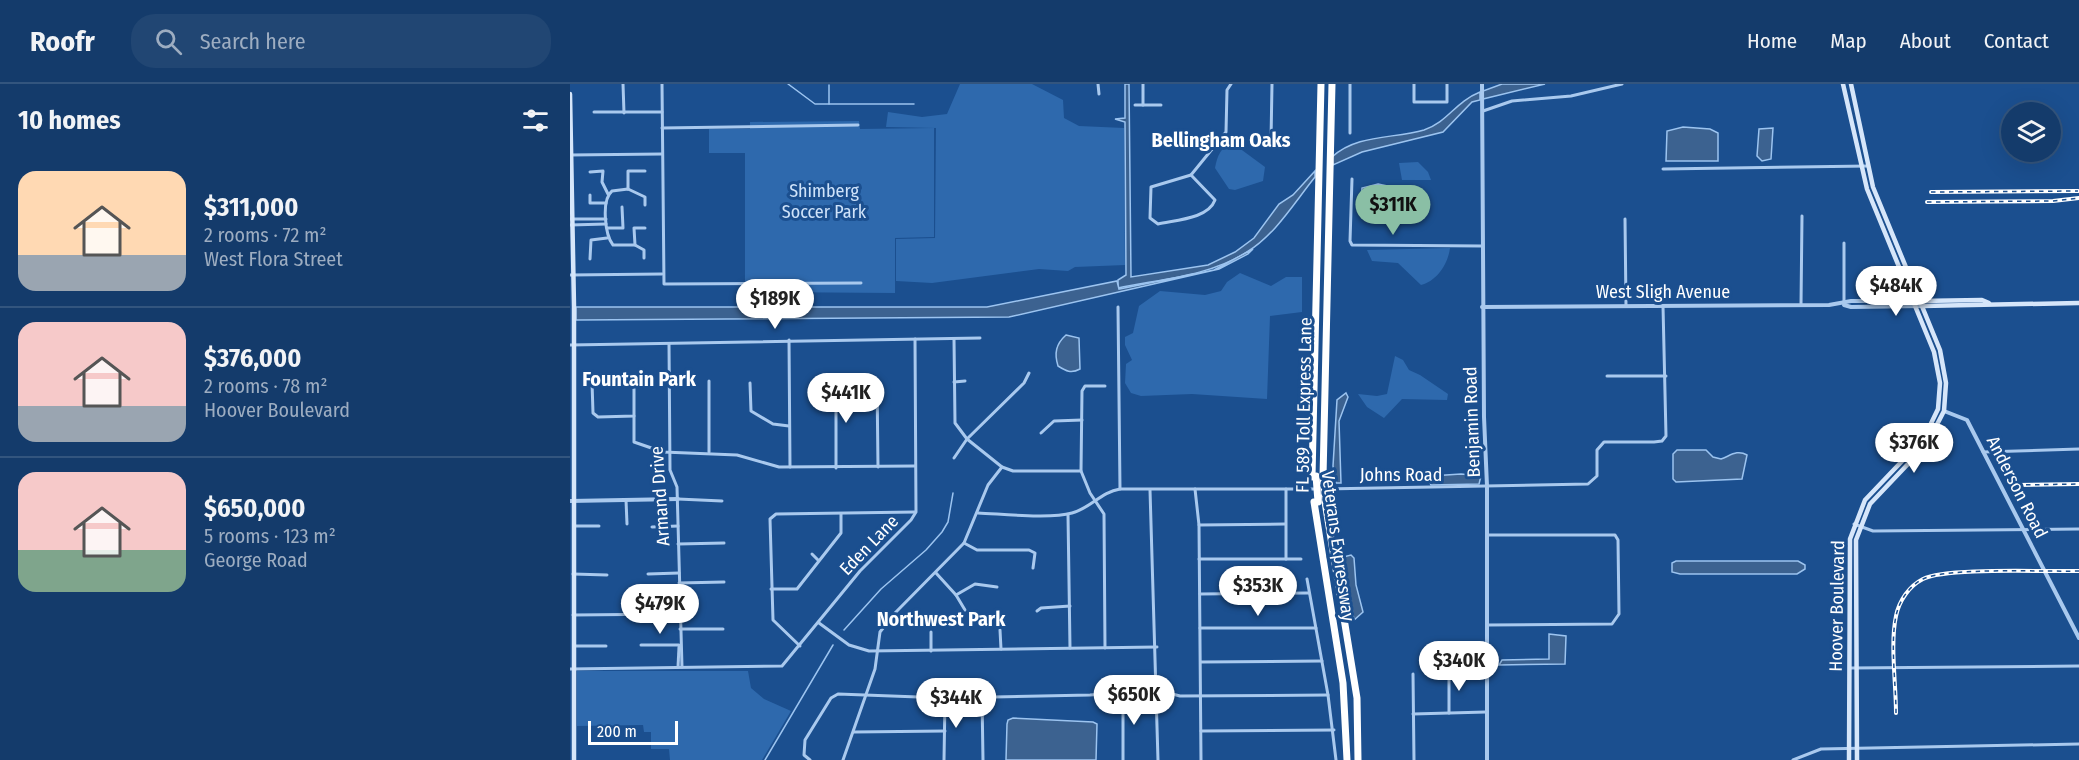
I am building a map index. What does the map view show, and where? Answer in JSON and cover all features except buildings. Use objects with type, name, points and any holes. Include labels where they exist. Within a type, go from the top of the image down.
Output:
[{"type":"highway","name":"Veterans Expressway","points":[[1323,84],[1317,476],[1345,695],[1349,760]]},
{"type":"highway","name":"Veterans Expressway","points":[[1331,84],[1332,121],[1317,476],[1319,502],[1357,698],[1358,760]]},
{"type":"main road","points":[[1843,84],[1868,189],[1914,306]]},
{"type":"main road","points":[[1851,84],[1873,188],[1940,350],[1944,369],[1944,411]]},
{"type":"main road","points":[[570,94],[574,306],[572,345],[574,760]]},
{"type":"main road","name":"West Sligh Avenue","points":[[1921,304],[1982,300],[1989,303],[2079,303]]},
{"type":"main road","name":"Hoover Boulevard","points":[[1849,760],[1850,539],[1865,500],[1924,438],[1938,409],[1939,370],[1934,352],[1914,306]]},
{"type":"main road","name":"Hoover Boulevard","points":[[1857,760],[1856,540],[1870,504],[1927,444],[1944,411]]},
{"type":"main road","points":[[570,567],[572,576]]},
{"type":"main road","points":[[570,744],[574,739]]},
{"type":"street","points":[[623,84],[624,113]]},
{"type":"street","points":[[662,84],[663,284],[668,286],[861,283]]},
{"type":"street","points":[[1098,84],[1099,94]]},
{"type":"street","points":[[1143,84],[1143,105]]},
{"type":"street","points":[[1191,175],[1213,195],[1215,200],[1211,208],[1197,215],[1158,224],[1153,222],[1150,218],[1151,187],[1191,175],[1226,132],[1227,90],[1231,84]]},
{"type":"street","points":[[1271,140],[1272,84]]},
{"type":"street","points":[[1350,84],[1350,133]]},
{"type":"street","points":[[1414,84],[1414,102],[1447,102],[1447,84]]},
{"type":"street","name":"Benjamin Road","points":[[1482,84],[1482,307],[1487,486],[1487,760]]},
{"type":"street","points":[[1481,112],[1512,101],[1571,96],[1622,84]]},
{"type":"street","points":[[1135,105],[1161,105]]},
{"type":"street","points":[[594,112],[662,112]]},
{"type":"street","points":[[662,128],[858,125]]},
{"type":"street","points":[[572,155],[662,154]]},
{"type":"street","points":[[1663,169],[1868,166]]},
{"type":"street","points":[[590,172],[603,171],[602,182],[608,194],[607,238],[613,245],[635,245],[644,250],[644,258]]},
{"type":"street","points":[[628,189],[628,171],[645,171]]},
{"type":"street","points":[[1352,179],[1350,241],[1352,245],[1482,246]]},
{"type":"street","points":[[608,194],[628,189],[645,197],[645,204]]},
{"type":"street","points":[[590,195],[590,203],[606,203]]},
{"type":"street","points":[[572,222],[606,224],[622,228],[622,207]]},
{"type":"street","points":[[1801,305],[1802,216]]},
{"type":"street","points":[[1625,219],[1626,306]]},
{"type":"street","points":[[635,245],[634,228],[645,228]]},
{"type":"street","points":[[590,259],[591,240],[607,238]]},
{"type":"street","points":[[1844,243],[1844,304]]},
{"type":"street","points":[[572,275],[662,274]]},
{"type":"street","name":"West Sligh Avenue","points":[[1482,307],[1801,305],[1912,300],[1921,304]]},
{"type":"street","name":"West Sligh Avenue","points":[[1844,304],[1851,307],[1921,304]]},
{"type":"street","points":[[1118,306],[1120,489]]},
{"type":"street","name":"Johns Road","points":[[978,513],[1068,514],[1085,509],[1107,491],[1120,489],[1588,484],[1597,476],[1597,450],[1604,442],[1662,441],[1666,436],[1663,306]]},
{"type":"street","points":[[954,338],[955,423],[967,439],[1002,466],[1013,471],[1081,471]]},
{"type":"street","points":[[572,345],[980,338]]},
{"type":"street","name":"Eden Lane","points":[[572,669],[776,668],[782,666],[860,571],[911,520],[916,512],[915,339]]},
{"type":"street","points":[[789,340],[790,467]]},
{"type":"street","name":"Armand Drive","points":[[669,344],[670,470],[676,481],[678,499],[680,667]]},
{"type":"street","points":[[954,458],[967,439],[1024,383],[1029,373]]},
{"type":"street","points":[[1607,376],[1666,376]]},
{"type":"street","points":[[634,416],[598,417],[593,412],[592,382],[598,379],[632,378],[634,383],[634,416],[634,442],[655,450],[737,455],[764,465],[790,467],[915,466]]},
{"type":"street","points":[[708,381],[709,452]]},
{"type":"street","points":[[836,381],[836,468]]},
{"type":"street","points":[[877,381],[878,467]]},
{"type":"street","points":[[954,382],[965,381]]},
{"type":"street","points":[[750,383],[751,411],[772,424],[789,426]]},
{"type":"street","points":[[1105,386],[1084,386],[1082,392],[1081,471],[1090,493],[1104,514],[1105,648]]},
{"type":"street","name":"Anderson Road","points":[[1944,411],[1967,420],[2079,638]]},
{"type":"street","points":[[1041,433],[1054,421],[1082,420]]},
{"type":"street","points":[[1983,452],[2079,449]]},
{"type":"street","points":[[843,760],[875,669],[880,632],[894,614],[964,543],[988,485],[1002,466]]},
{"type":"street","points":[[1150,489],[1152,602],[1157,646],[1158,760]]},
{"type":"street","points":[[1195,489],[1200,594],[1201,760]]},
{"type":"street","points":[[1286,489],[1286,559]]},
{"type":"street","points":[[572,501],[678,499],[722,501]]},
{"type":"street","points":[[626,500],[627,524]]},
{"type":"street","points":[[800,646],[773,620],[770,519],[776,514],[916,512]]},
{"type":"street","points":[[771,590],[797,589],[841,533],[841,514]]},
{"type":"street","points":[[1068,514],[1070,648]]},
{"type":"street","points":[[1198,525],[1285,524]]},
{"type":"street","points":[[1854,524],[1873,531],[2079,529]]},
{"type":"street","points":[[574,526],[599,526]]},
{"type":"street","points":[[652,527],[678,526]]},
{"type":"street","points":[[1487,536],[1610,533],[1615,535],[1618,540],[1619,614],[1612,624],[1487,624]]},
{"type":"street","points":[[678,544],[724,543]]},
{"type":"street","points":[[964,543],[977,550],[1029,550],[1035,553],[1033,568]]},
{"type":"street","points":[[812,554],[818,560]]},
{"type":"street","points":[[1199,559],[1301,560]]},
{"type":"street","points":[[648,574],[679,573]]},
{"type":"street","points":[[936,573],[956,595],[965,610]]},
{"type":"street","points":[[572,576],[607,575]]},
{"type":"street","points":[[1307,579],[1334,730],[1336,760]]},
{"type":"street","points":[[679,583],[724,582]]},
{"type":"street","points":[[956,595],[975,584],[997,587]]},
{"type":"street","points":[[1200,594],[1309,593]]},
{"type":"street","points":[[1037,611],[1041,608],[1070,606]]},
{"type":"street","points":[[573,615],[679,614]]},
{"type":"street","points":[[819,623],[859,650],[931,651],[1157,646]]},
{"type":"street","points":[[1200,628],[1316,628]]},
{"type":"street","points":[[679,629],[723,629]]},
{"type":"street","points":[[1000,630],[1001,650]]},
{"type":"street","points":[[931,632],[931,651]]},
{"type":"street","points":[[641,645],[679,645]]},
{"type":"street","points":[[574,646],[606,646]]},
{"type":"street","points":[[1200,663],[1322,661]]},
{"type":"street","points":[[1849,668],[2079,666]]},
{"type":"street","points":[[1449,672],[1449,713]]},
{"type":"street","points":[[1413,674],[1414,760]]},
{"type":"street","points":[[807,760],[803,744],[831,698],[846,694],[865,697],[945,698],[1090,695],[1157,690],[1180,696],[1328,695]]},
{"type":"street","points":[[1123,692],[1123,760]]},
{"type":"street","points":[[982,697],[983,760]]},
{"type":"street","points":[[944,760],[945,698]]},
{"type":"street","points":[[1413,714],[1486,712]]},
{"type":"street","points":[[1202,731],[1334,730]]},
{"type":"street","points":[[853,732],[945,731]]},
{"type":"street","points":[[1793,760],[1821,749],[1848,747],[2079,744]]},
{"type":"green space","points":[[960,84],[1032,84],[1063,100],[1064,118],[1079,126],[1124,128],[1125,265],[1075,267],[1068,271],[1039,269],[932,283],[896,281],[896,239],[935,238],[936,128],[886,127],[888,112],[922,117],[947,114]]},
{"type":"green space","name":"Shimberg Soccer Park","points":[[859,121],[860,129],[934,128],[934,237],[895,238],[895,293],[745,292],[745,153],[709,153],[709,129],[750,129],[750,122]]},
{"type":"green space","points":[[1231,142],[1265,167],[1263,181],[1235,190],[1229,189],[1215,168],[1220,153]]},
{"type":"green space","points":[[1418,162],[1428,172],[1431,180],[1402,180],[1399,163]]},
{"type":"green space","points":[[1450,248],[1441,271],[1432,280],[1421,285],[1398,263],[1372,261],[1367,250]]},
{"type":"green space","points":[[1240,273],[1271,286],[1286,277],[1302,277],[1302,312],[1270,316],[1267,399],[1192,394],[1141,396],[1131,393],[1125,383],[1126,364],[1132,360],[1125,345],[1125,337],[1133,333],[1139,306],[1160,291],[1205,295],[1221,291],[1227,282]]},
{"type":"green space","points":[[1395,356],[1403,360],[1409,370],[1448,394],[1447,400],[1402,399],[1384,418],[1367,407],[1358,394],[1377,396],[1387,394]]},
{"type":"green space","points":[[577,671],[748,671],[751,688],[764,699],[791,711],[762,760],[670,760],[669,749],[651,749],[651,732],[644,732],[643,725],[577,726]]},
{"type":"shaded area","points":[[1125,84],[1129,84],[1131,277],[1208,265],[1235,252],[1254,238],[1279,204],[1293,195],[1315,171],[1315,177],[1275,228],[1257,245],[1233,260],[1201,272],[1118,288],[1118,280],[1126,275],[1125,122],[1115,119],[1125,118]]},
{"type":"shaded area","points":[[1502,84],[1545,84],[1483,99],[1483,91]]},
{"type":"shaded area","points":[[1480,92],[1480,100],[1472,102],[1443,132],[1362,152],[1333,165],[1332,157],[1353,144],[1424,130],[1439,122],[1464,101]]},
{"type":"shaded area","points":[[1683,127],[1710,129],[1718,133],[1718,161],[1666,161],[1667,131]]},
{"type":"shaded area","points":[[1773,128],[1771,159],[1762,161],[1757,156],[1759,129]]},
{"type":"shaded area","points":[[1378,184],[1387,186],[1391,206],[1364,206],[1361,203],[1362,188]]},
{"type":"shaded area","points":[[1253,249],[1219,269],[1009,317],[576,320],[576,307],[987,307],[1117,281],[1119,289],[1214,270]]},
{"type":"shaded area","points":[[1066,335],[1079,338],[1080,369],[1074,371],[1058,366],[1056,353],[1058,345]]},
{"type":"shaded area","points":[[1346,393],[1348,397],[1339,421],[1341,483],[1336,483],[1333,466],[1337,400]]},
{"type":"shaded area","points":[[1677,450],[1706,450],[1713,457],[1721,459],[1743,453],[1747,455],[1742,479],[1676,482],[1673,479],[1673,454]]},
{"type":"shaded area","points":[[1461,474],[1481,476],[1479,484],[1431,485],[1428,479],[1431,476]]},
{"type":"shaded area","points":[[1351,555],[1354,558],[1356,585],[1363,612],[1354,620],[1343,557]]},
{"type":"shaded area","points":[[1676,561],[1798,561],[1805,565],[1805,569],[1797,574],[1680,574],[1672,572],[1672,563]]},
{"type":"shaded area","points":[[1549,634],[1566,636],[1565,664],[1499,665],[1502,660],[1549,659]]},
{"type":"shaded area","points":[[1013,718],[1097,724],[1096,760],[1006,760],[1007,724],[1008,720]]},
{"type":"waterway","points":[[788,84],[815,104],[914,104]]},
{"type":"waterway","points":[[829,85],[829,104]]},
{"type":"waterway","points":[[844,630],[881,589],[926,550],[942,532],[948,522],[953,493]]},
{"type":"waterway","points":[[765,760],[833,645]]},
{"type":"railway","points":[[1931,192],[2078,191]]},
{"type":"railway","points":[[1927,202],[2053,201],[2079,198]]},
{"type":"railway","points":[[2017,485],[2079,484]]},
{"type":"railway","points":[[1896,713],[1894,627],[1905,595],[1918,582],[1935,575],[1953,573],[2079,571]]},
{"type":"district","name":"Bellingham Oaks","points":[[1221,140]]},
{"type":"district","name":"Fountain Park","points":[[639,379]]},
{"type":"district","name":"Northwest Park","points":[[941,619]]}]
